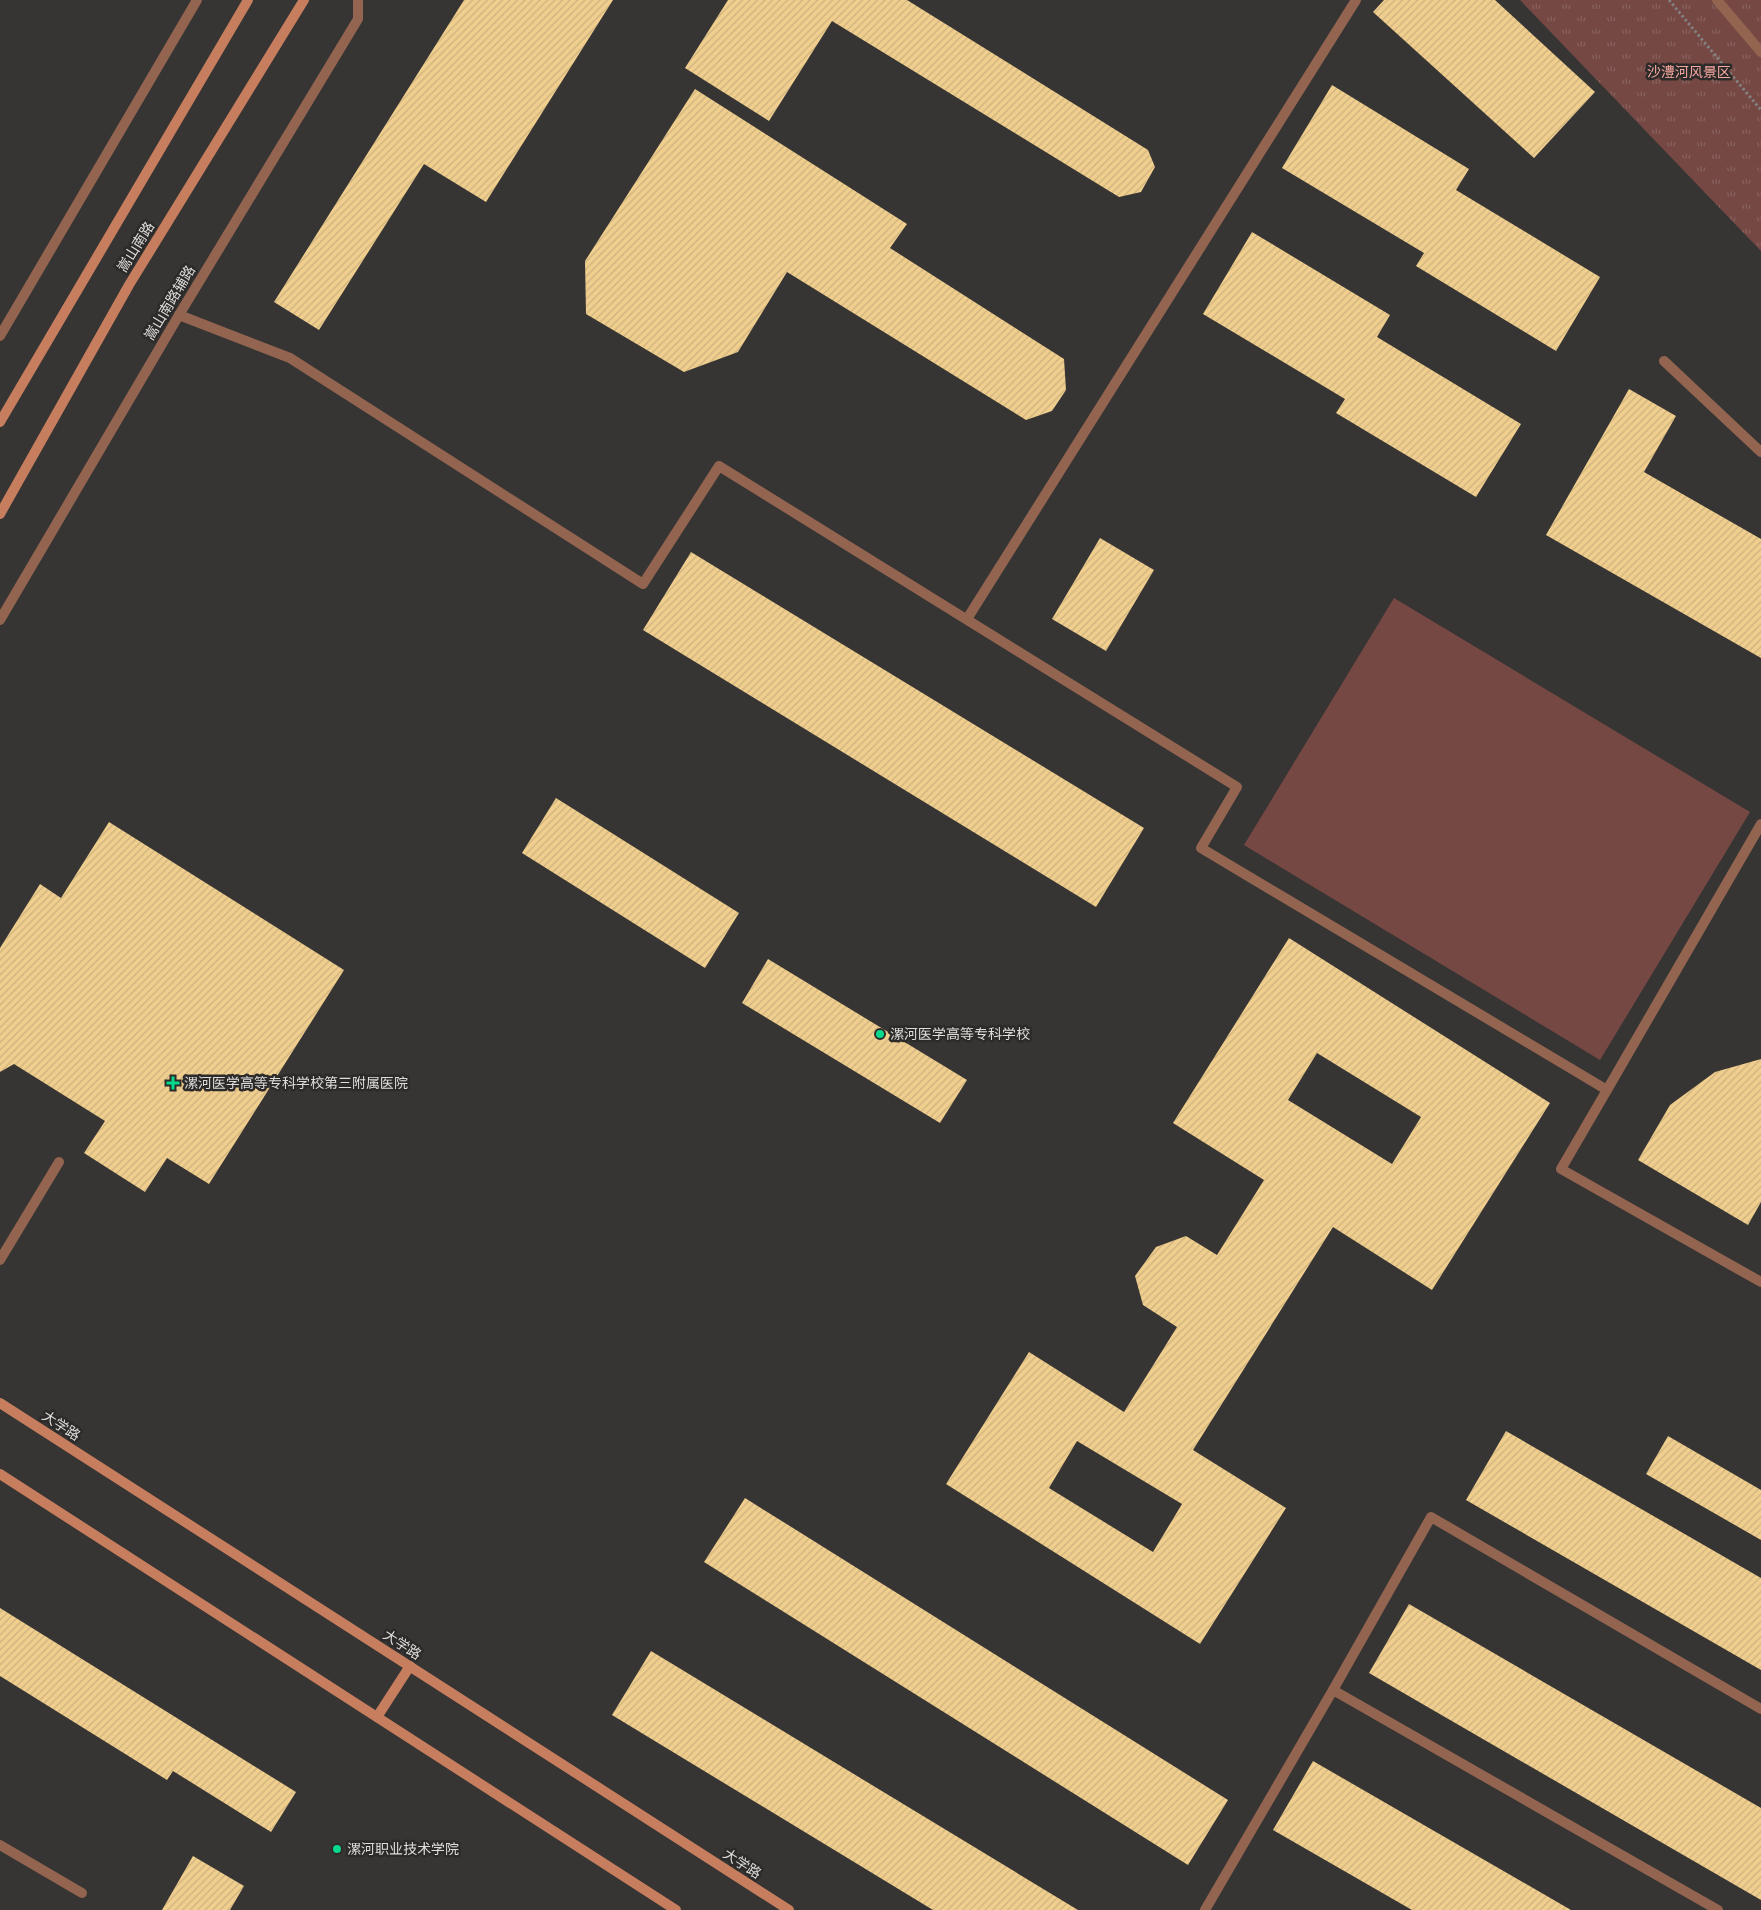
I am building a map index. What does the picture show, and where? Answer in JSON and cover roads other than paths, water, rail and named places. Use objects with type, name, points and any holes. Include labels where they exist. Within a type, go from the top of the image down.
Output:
[{"type":"main road","name":"嵩山南路","points":[[0,422],[248,0]]},
{"type":"main road","name":"嵩山南路","points":[[0,514],[129,286],[304,0]]},
{"type":"main road","name":"大学路","points":[[0,1403],[789,1910]]},
{"type":"main road","points":[[0,1474],[676,1910]]},
{"type":"main road","points":[[376,1717],[410,1666]]},
{"type":"street","points":[[0,336],[197,0]]},
{"type":"street","name":"嵩山南路辅路","points":[[0,620],[178,315],[358,19],[358,0]]},
{"type":"street","points":[[967,619],[1356,0]]},
{"type":"street","points":[[1717,0],[1761,52]]},
{"type":"street","points":[[178,315],[290,358],[643,584],[719,466],[1237,787],[1201,848],[1607,1090]]},
{"type":"street","points":[[1664,361],[1761,452]]},
{"type":"street","points":[[1761,824],[1561,1169],[1761,1282]]},
{"type":"street","points":[[0,1260],[59,1162]]},
{"type":"street","points":[[1205,1910],[1431,1517],[1761,1709]]},
{"type":"street","points":[[1333,1690],[1718,1910]]},
{"type":"street","points":[[0,1845],[82,1893]]},
{"type":"place","name":"漯河医学高等专科学校","points":[[880,1034]]},
{"type":"place","name":"漯河医学高等专科学校第三附属医院","points":[[173,1083]]},
{"type":"place","name":"漯河职业技术学院","points":[[337,1849]]},
{"type":"park label","name":"沙澧河风景区","points":[[1689,72]]}]
